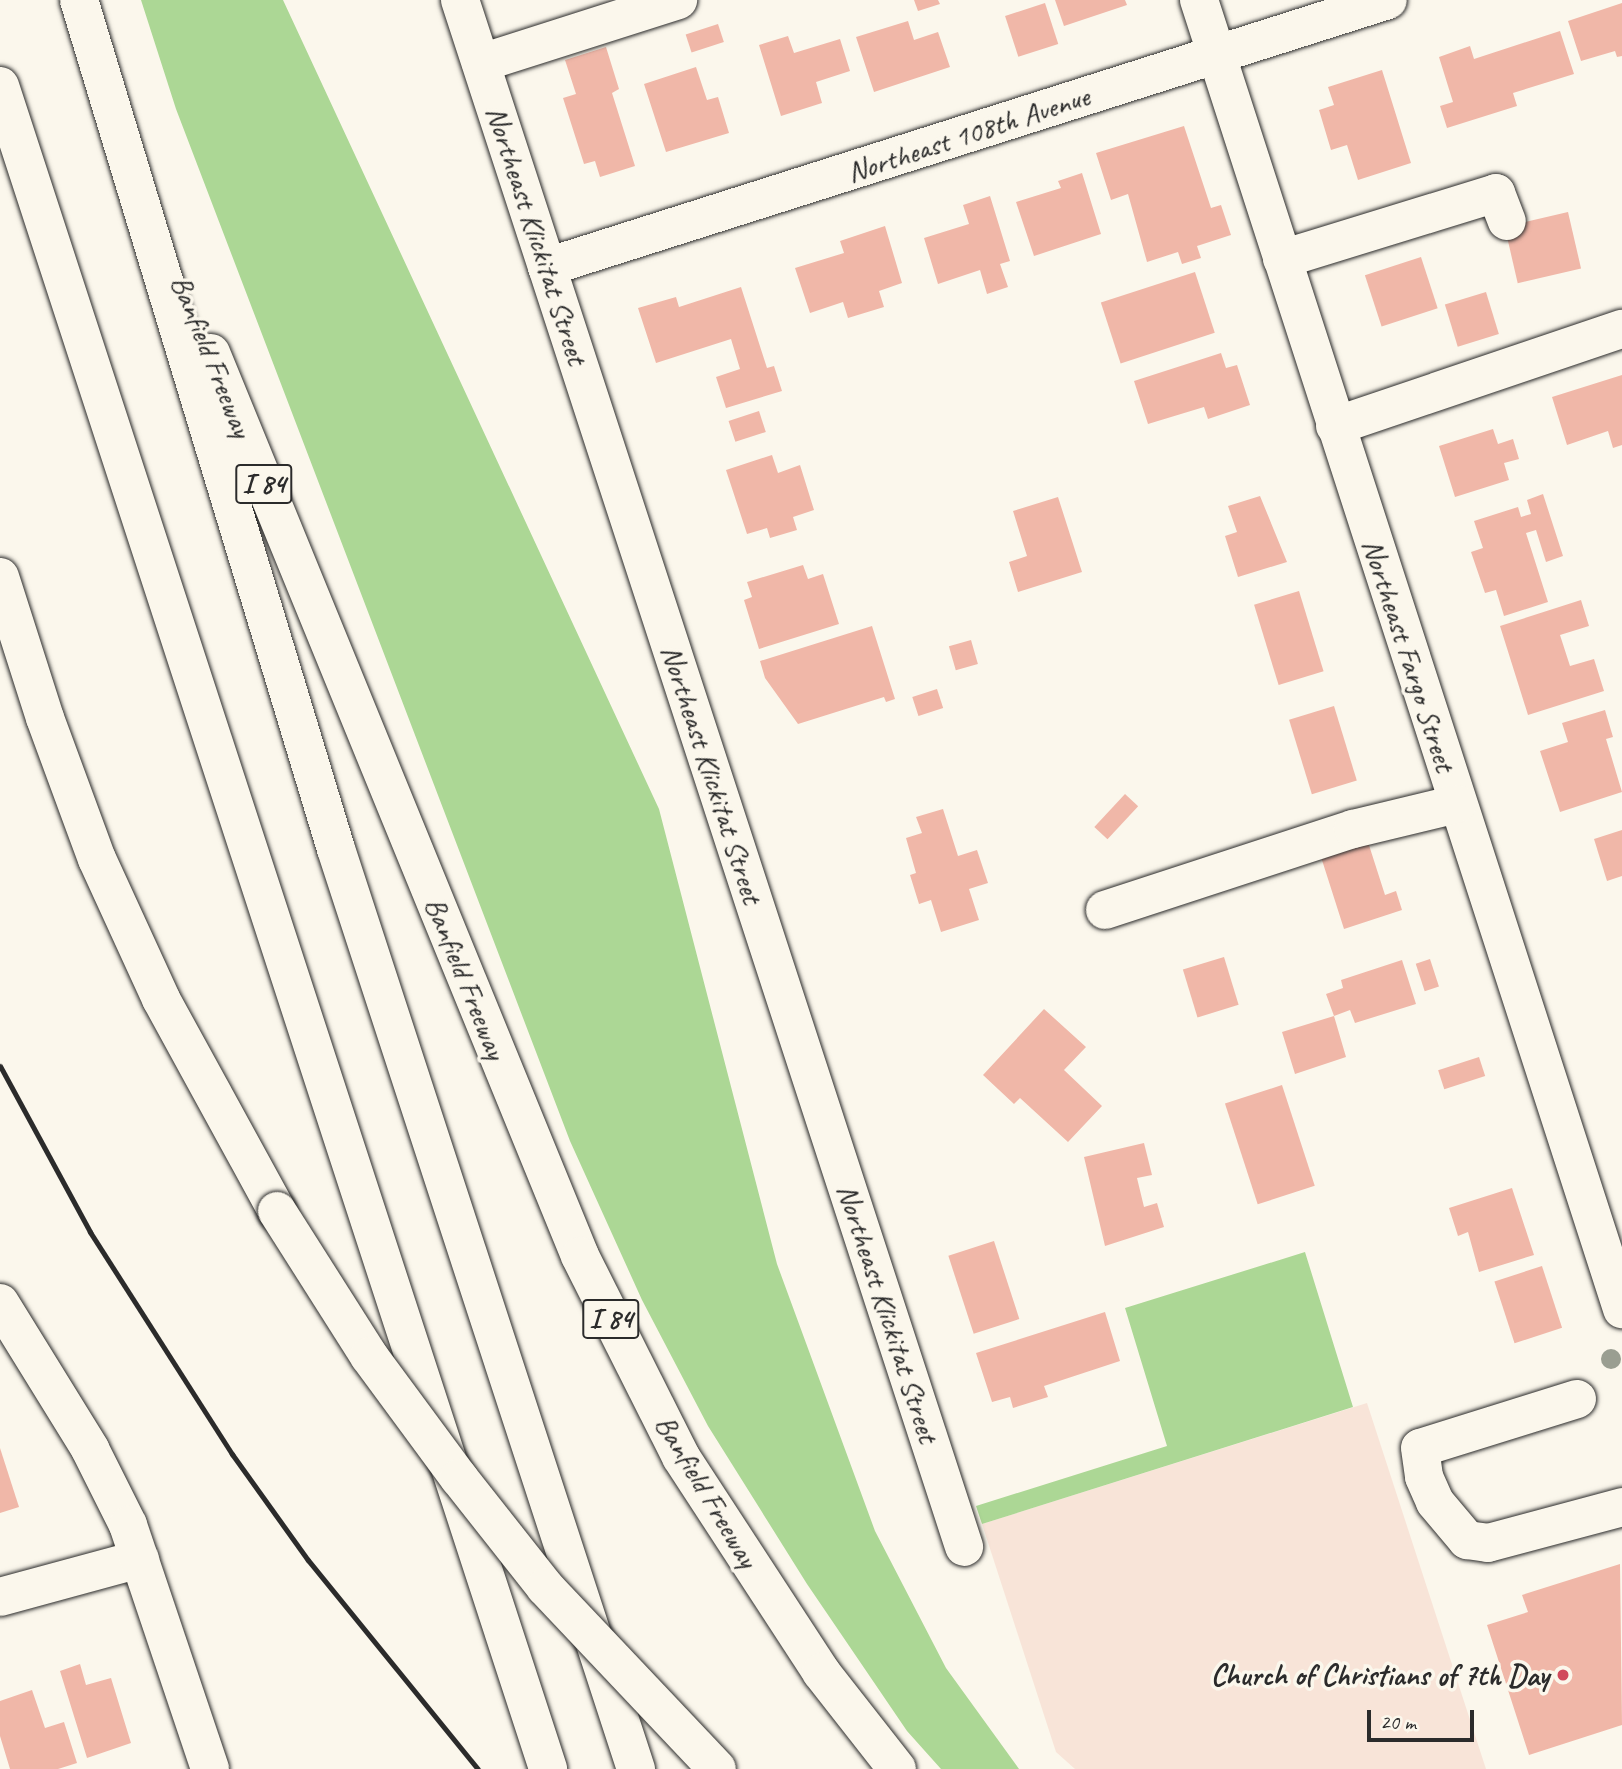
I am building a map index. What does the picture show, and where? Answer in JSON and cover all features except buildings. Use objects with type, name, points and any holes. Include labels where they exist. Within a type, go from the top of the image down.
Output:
[{"type":"main road","name":"I 84","points":[[79,0],[125,141]]},
{"type":"main road","name":"Northeast Klickitat Street","points":[[460,0],[964,1547]]},
{"type":"main road","points":[[481,63],[678,0]]},
{"type":"main road","name":"Northeast Fargo Street","points":[[1199,0],[1457,804],[1610,1230],[1622,1309]]},
{"type":"main road","name":"Northeast 108th Avenue","points":[[547,267],[1388,0]]},
{"type":"main road","points":[[0,86],[548,1769]]},
{"type":"main road","points":[[125,141],[336,849],[636,1769]]},
{"type":"main road","name":"Banfield Freeway","points":[[125,141],[580,1256],[681,1457],[821,1672],[897,1769]]},
{"type":"main road","points":[[1282,260],[1496,193],[1507,221]]},
{"type":"main road","points":[[1335,426],[1622,329]]},
{"type":"main road","points":[[0,577],[45,719],[97,859],[161,999],[277,1211],[369,1356],[459,1478],[545,1587],[716,1769]]},
{"type":"main road","points":[[1105,910],[1353,829],[1457,804]]},
{"type":"main road","points":[[2,1309],[90,1449],[140,1559],[210,1769]]},
{"type":"main road","points":[[1577,1399],[1420,1448],[1424,1478],[1435,1502],[1467,1540],[1488,1543],[1622,1507]]},
{"type":"main road","points":[[0,1597],[140,1559]]},
{"type":"shaded area","points":[[1367,1403],[1486,1769],[1075,1769],[1056,1752],[982,1524]]},
{"type":"green space","points":[[141,0],[283,0],[659,809],[777,1264],[875,1531],[946,1668],[1019,1769],[941,1769],[907,1731],[807,1584],[708,1426],[642,1300],[570,1141],[176,109]]},
{"type":"green space","points":[[1305,1252],[1353,1407],[982,1524],[976,1506],[1167,1446],[1125,1308]]},
{"type":"railway","points":[[0,1066],[90,1232],[232,1454],[308,1560],[478,1769]]},
{"type":"place","name":"Church of Christians of 7th Day","points":[[1563,1675]]}]
